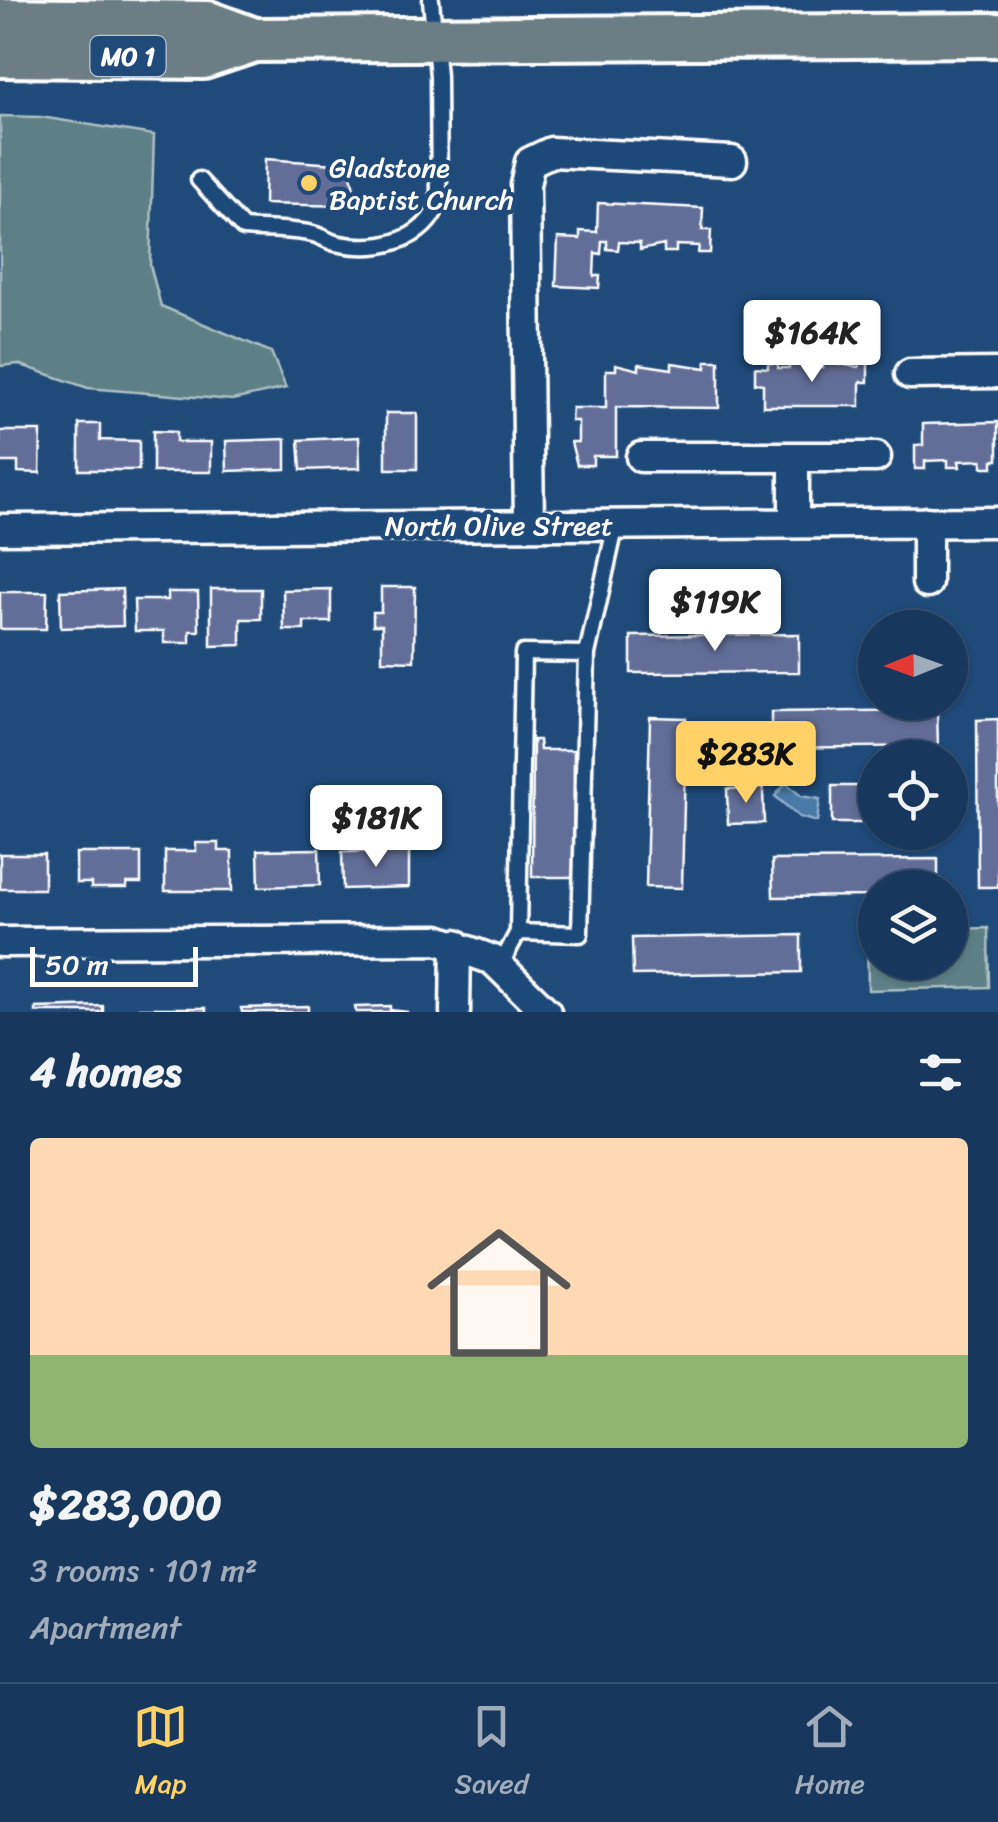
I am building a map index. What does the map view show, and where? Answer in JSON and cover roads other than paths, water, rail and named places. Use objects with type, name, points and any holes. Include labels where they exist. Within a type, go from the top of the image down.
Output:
[{"type":"main road","name":"MO 1","points":[[0,55],[202,57],[254,40],[432,19],[998,35]]},
{"type":"main road","name":"MO 1","points":[[0,20],[208,23],[254,40]]},
{"type":"street","points":[[529,525],[524,185],[530,162],[551,152],[732,162]]},
{"type":"street","points":[[910,374],[998,373]]},
{"type":"street","points":[[641,457],[876,457]]},
{"type":"street","points":[[794,457],[794,523]]},
{"type":"street","points":[[926,522],[927,583]]},
{"type":"street","name":"North Olive Street","points":[[0,529],[998,522]]},
{"type":"street","points":[[0,942],[424,940],[456,944],[479,952],[500,966],[546,1012]]},
{"type":"street","points":[[455,1012],[456,944]]},
{"type":"lane","points":[[199,180],[243,228],[314,234],[334,243],[368,245],[400,241],[419,233],[434,218],[440,200],[438,76],[432,19]]},
{"type":"lane","points":[[518,932],[580,934],[588,654],[616,524]]},
{"type":"lane","points":[[500,966],[518,932],[523,653],[588,654]]},
{"type":"water","points":[[786,783],[801,796],[820,799],[817,822],[799,817],[775,796]]},
{"type":"place","name":"Gladstone Baptist Church","points":[[309,183]]}]
